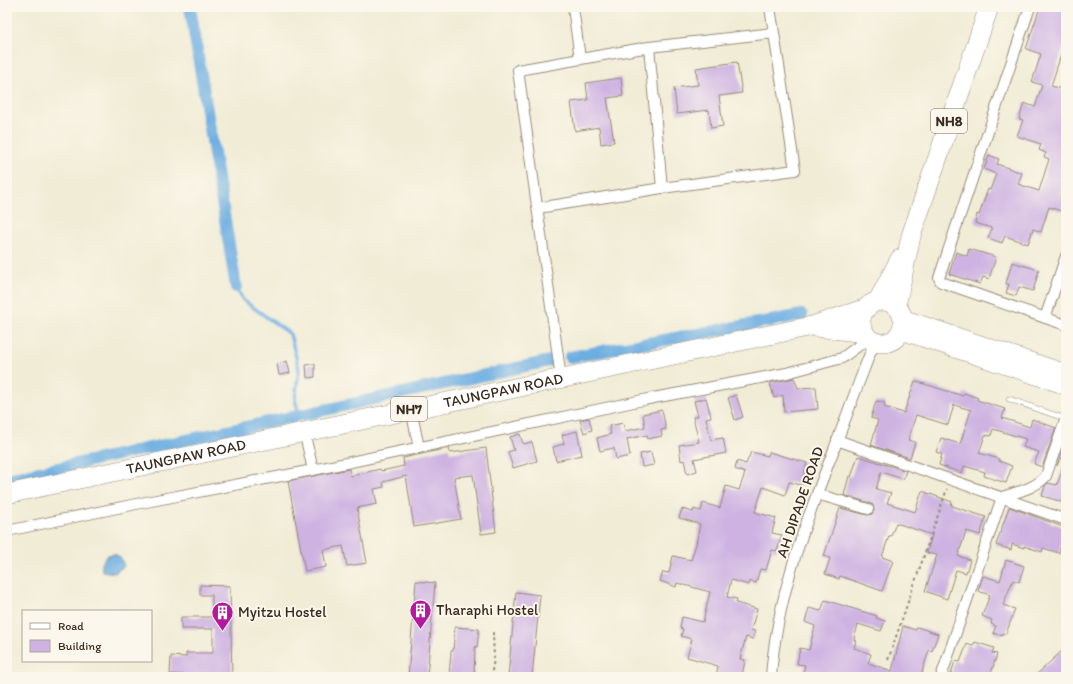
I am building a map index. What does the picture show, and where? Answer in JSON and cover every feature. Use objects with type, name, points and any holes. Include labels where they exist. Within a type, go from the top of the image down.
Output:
[{"type":"highway","name":"NH8","points":[[872,304],[911,236],[989,7]]},
{"type":"highway","name":"NH8","points":[[900,318],[911,236]]},
{"type":"highway","points":[[885,300],[900,318],[892,340],[881,343],[870,337],[861,320],[872,304],[885,300]]},
{"type":"highway","name":"TAUNGPAW ROAD","points":[[7,494],[812,326],[872,304]]},
{"type":"highway","name":"TAUNGPAW ROAD","points":[[812,326],[870,337]]},
{"type":"main road","points":[[900,318],[1066,372]]},
{"type":"main road","points":[[900,318],[1066,387]]},
{"type":"street","points":[[573,7],[580,60]]},
{"type":"street","points":[[538,208],[662,188],[795,170],[770,7]]},
{"type":"street","points":[[1030,7],[939,278],[941,282],[1066,326]]},
{"type":"street","points":[[561,378],[518,70],[649,47],[774,33]]},
{"type":"street","points":[[649,47],[662,188]]},
{"type":"street","points":[[1045,318],[1066,256]]},
{"type":"street","points":[[7,531],[146,502],[313,470],[648,399],[816,366],[842,358],[870,337]]},
{"type":"street","name":"AH DIPADE ROAD","points":[[772,677],[773,653],[804,528],[837,440],[870,337]]},
{"type":"street","points":[[410,409],[419,448]]},
{"type":"street","points":[[1002,497],[1024,490],[1042,480],[1046,476],[1066,419]]},
{"type":"street","points":[[304,432],[313,470]]},
{"type":"street","points":[[837,440],[1066,520]]},
{"type":"street","points":[[817,494],[868,509]]},
{"type":"street","points":[[941,677],[1002,497]]},
{"type":"lane","points":[[1010,399],[1066,419]]},
{"type":"path","points":[[888,660],[950,479]]},
{"type":"path","points":[[492,677],[494,659],[493,631]]},
{"type":"water","points":[[115,554],[121,558],[124,566],[115,573],[102,571],[101,564],[107,555]]},
{"type":"building","points":[[1040,7],[1058,7],[1066,10],[1066,39],[1051,86],[1066,90],[1066,181],[1060,198],[1065,200],[1061,211],[1049,207],[1041,232],[1033,229],[1028,244],[1005,236],[1002,243],[988,238],[992,228],[975,223],[977,214],[979,215],[988,189],[990,190],[996,174],[984,169],[989,155],[999,159],[997,164],[1022,173],[1018,184],[1039,191],[1049,159],[1044,157],[1046,153],[1039,150],[1041,144],[1017,136],[1023,120],[1019,119],[1024,103],[1035,107],[1042,85],[1032,82],[1041,54],[1026,49]]},
{"type":"building","points":[[737,62],[742,93],[719,96],[723,126],[711,128],[709,110],[677,114],[674,88],[698,85],[696,68]]},
{"type":"building","points":[[621,78],[623,96],[607,98],[614,142],[601,144],[599,127],[575,131],[571,102],[588,100],[586,83]]},
{"type":"building","points":[[969,249],[996,257],[989,279],[983,277],[980,284],[949,274],[956,252],[967,256]]},
{"type":"building","points":[[1012,262],[1039,270],[1033,291],[1019,287],[1016,296],[1006,293],[1009,284],[1006,284]]},
{"type":"building","points":[[287,361],[290,373],[279,375],[277,364]]},
{"type":"building","points":[[315,364],[315,377],[307,378],[306,365]]},
{"type":"building","points":[[794,378],[798,388],[816,387],[818,409],[784,412],[783,395],[774,398],[770,383]]},
{"type":"building","points":[[915,381],[963,396],[964,393],[978,398],[977,400],[1005,409],[1002,418],[1030,427],[1032,419],[1056,428],[1042,467],[1034,464],[1039,452],[1023,447],[1026,439],[993,429],[991,436],[985,435],[979,453],[999,459],[999,461],[1012,466],[1006,483],[984,476],[985,472],[964,466],[962,473],[939,465],[942,454],[936,452],[941,438],[960,444],[971,410],[954,405],[948,425],[916,415],[908,440],[915,442],[910,458],[871,445],[878,420],[871,418],[876,401],[885,403],[884,407],[904,413]]},
{"type":"building","points":[[736,395],[743,417],[735,420],[728,398]]},
{"type":"building","points":[[706,398],[711,417],[706,418],[711,440],[723,438],[726,453],[694,459],[697,471],[687,474],[684,460],[681,461],[679,445],[699,442],[693,417],[698,416],[694,401]]},
{"type":"building","points":[[662,410],[666,429],[661,430],[662,436],[648,439],[647,435],[627,439],[630,456],[616,459],[614,448],[600,451],[597,438],[611,434],[609,426],[623,423],[625,431],[645,427],[643,414]]},
{"type":"building","points":[[589,418],[592,430],[584,433],[580,420]]},
{"type":"building","points":[[577,431],[582,455],[556,461],[553,447],[564,444],[562,435]]},
{"type":"building","points":[[520,434],[523,444],[532,442],[537,461],[513,468],[508,452],[514,450],[510,437]]},
{"type":"building","points":[[1066,438],[1066,460],[1060,458],[1057,466]]},
{"type":"building","points":[[449,448],[450,453],[486,448],[496,532],[481,534],[473,475],[454,477],[461,519],[414,527],[406,476],[383,482],[384,487],[374,489],[377,504],[357,508],[367,563],[347,566],[343,546],[323,550],[326,567],[305,571],[288,481],[349,469],[351,476],[380,469],[381,471],[404,466],[403,458]]},
{"type":"building","points":[[651,452],[654,465],[642,467],[640,454]]},
{"type":"building","points":[[751,452],[768,456],[769,452],[807,463],[801,485],[789,482],[785,495],[763,487],[755,512],[776,518],[772,533],[782,535],[777,551],[772,550],[766,570],[760,569],[756,583],[750,581],[749,585],[731,580],[727,597],[737,599],[736,603],[757,609],[751,630],[755,631],[753,639],[746,637],[740,659],[745,660],[742,677],[716,677],[718,666],[687,657],[692,639],[681,636],[683,629],[680,628],[682,617],[703,622],[710,592],[677,583],[676,587],[660,581],[663,572],[669,573],[673,556],[691,560],[696,544],[700,524],[679,518],[682,509],[693,512],[694,509],[701,511],[703,503],[720,508],[726,486],[739,490],[745,473],[735,469],[737,461],[746,464]]},
{"type":"building","points":[[858,456],[906,471],[903,479],[881,472],[876,489],[891,493],[887,503],[915,512],[922,491],[952,502],[951,505],[955,507],[986,517],[980,535],[966,531],[958,556],[970,560],[966,573],[956,570],[947,599],[925,591],[937,555],[927,553],[932,535],[896,523],[891,536],[889,536],[882,557],[893,561],[882,591],[840,576],[839,579],[825,574],[830,558],[824,556],[840,508],[867,515],[872,514],[874,510],[873,505],[870,503],[844,495],[849,476],[851,477]]},
{"type":"building","points":[[1064,464],[1066,464],[1066,503],[1042,496],[1045,486],[1048,483],[1057,485]]},
{"type":"building","points":[[1009,507],[1066,528],[1059,553],[1043,548],[1042,552],[1012,544],[1011,550],[996,545]]},
{"type":"building","points":[[1006,560],[1024,566],[1019,582],[1013,580],[1003,605],[1015,609],[1006,634],[1002,633],[1002,636],[993,633],[996,626],[991,624],[992,620],[982,616],[990,595],[978,591],[983,576],[1000,581]]},
{"type":"building","name":"Tharaphi Hostel","points":[[416,581],[435,583],[427,677],[408,677]]},
{"type":"building","points":[[200,585],[230,586],[232,677],[186,677],[186,675],[170,674],[171,656],[186,657],[186,653],[213,653],[213,629],[181,629],[181,617],[212,617],[212,595],[200,595]]},
{"type":"building","points":[[516,592],[540,595],[532,677],[508,677]]},
{"type":"building","points":[[825,600],[877,616],[876,618],[885,621],[881,631],[858,624],[854,640],[856,641],[854,648],[871,654],[868,663],[892,671],[903,626],[916,630],[917,627],[938,634],[932,651],[929,650],[921,675],[916,673],[914,677],[802,677],[805,665],[797,664],[800,648],[809,650],[815,626],[805,622],[809,608],[821,611]]},
{"type":"building","points":[[455,627],[479,629],[477,647],[475,647],[474,677],[449,677]]},
{"type":"building","points":[[975,642],[994,648],[992,653],[997,654],[990,677],[950,677],[955,661],[960,662],[967,644],[973,646]]},
{"type":"building","points":[[1066,647],[1066,677],[1034,677]]},
{"type":"waterway","points":[[190,7],[236,287]]},
{"type":"waterway","points":[[236,287],[243,300],[290,334],[299,369],[295,399],[299,415]]},
{"type":"waterway","points":[[570,357],[802,315]]},
{"type":"waterway","points":[[7,479],[549,361]]},
{"type":"place","name":"Tharaphi Hostel","points":[[421,630]]},
{"type":"place","name":"Myitzu Hostel","points":[[222,632]]}]
